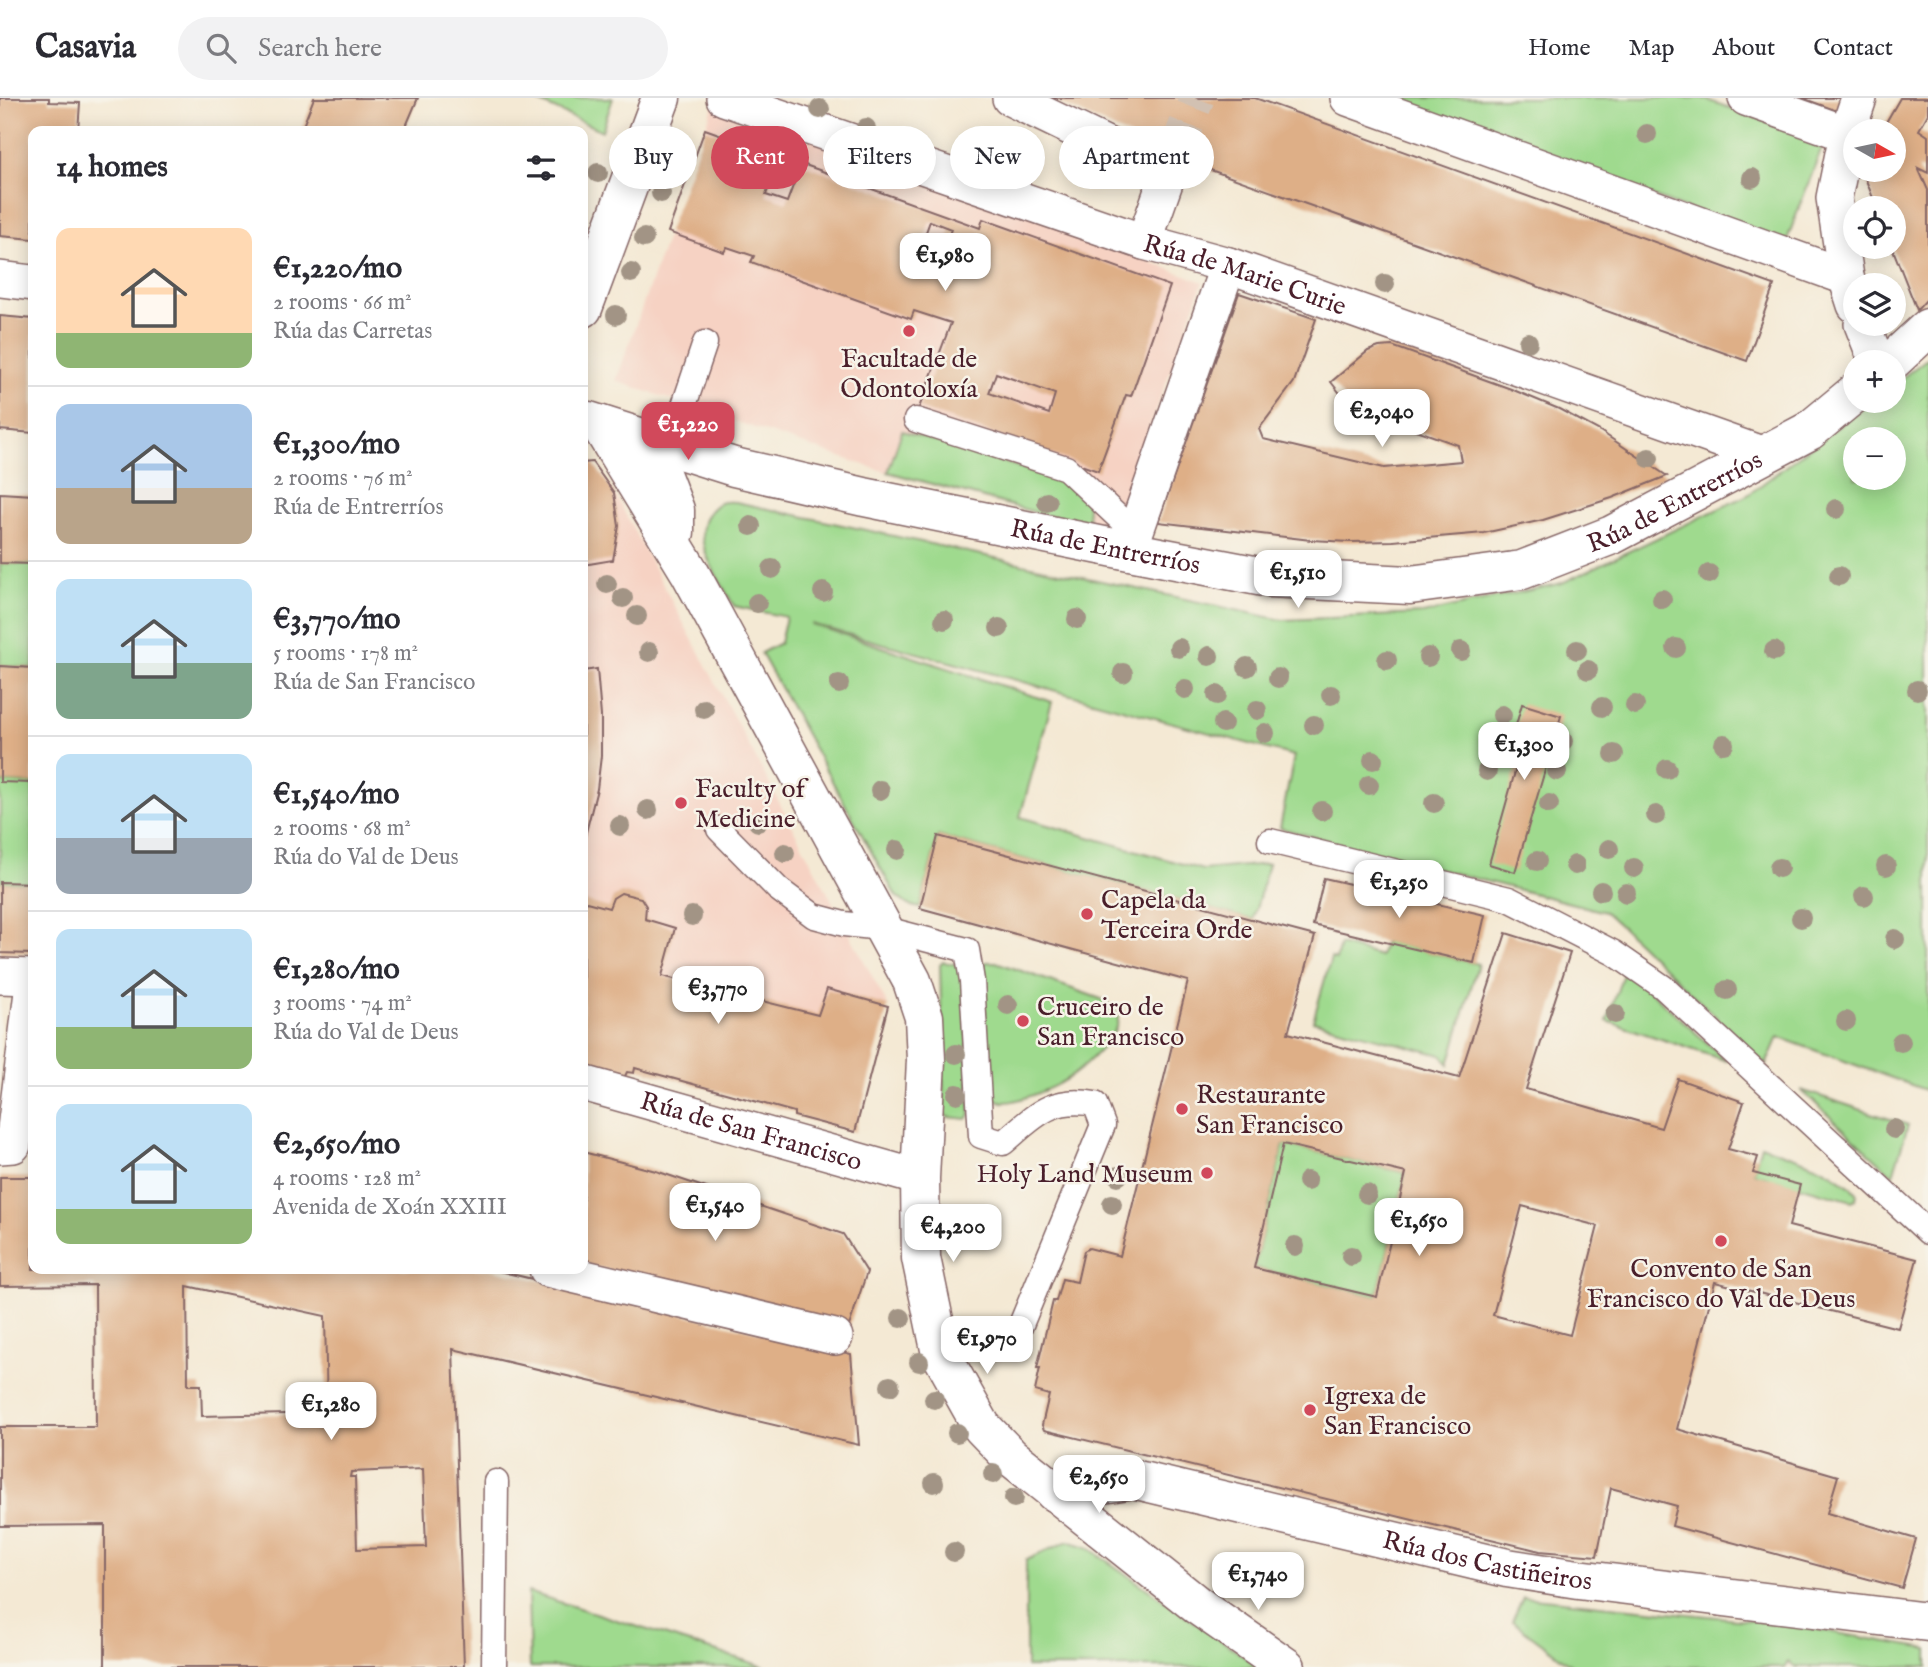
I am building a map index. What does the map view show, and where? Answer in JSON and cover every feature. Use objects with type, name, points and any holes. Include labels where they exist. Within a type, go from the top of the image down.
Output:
[{"type":"street","points":[[588,294],[660,98]]},
{"type":"street","name":"Rúa de Marie Curie","points":[[724,98],[1144,242],[1228,265],[1764,455]]},
{"type":"street","points":[[1010,98],[1170,165],[1144,242]]},
{"type":"street","points":[[1348,98],[1843,288]]},
{"type":"street","points":[[1746,98],[1843,133]]},
{"type":"street","points":[[1852,119],[1859,98]]},
{"type":"street","points":[[1843,154],[1834,198],[1847,273]]},
{"type":"street","points":[[1131,541],[1228,265]]},
{"type":"street","points":[[0,279],[28,282]]},
{"type":"street","points":[[1904,350],[1928,328]]},
{"type":"street","name":"Rúa de Entrerríos","points":[[591,422],[734,467],[877,499],[1131,541],[1282,579],[1410,585],[1522,570],[1612,535],[1809,431],[1843,403]]},
{"type":"street","points":[[591,422],[679,553],[912,981],[924,1017],[926,1060],[920,1178],[921,1258],[941,1354],[982,1427],[1010,1456],[1197,1605],[1286,1667]]},
{"type":"street","points":[[670,447],[658,466],[675,510],[679,553]]},
{"type":"street","points":[[675,510],[693,485],[714,473],[734,467]]},
{"type":"street","points":[[0,976],[28,977]]},
{"type":"street","points":[[15,1149],[28,1030]]},
{"type":"street","name":"Rúa de San Francisco","points":[[588,1084],[920,1178]]},
{"type":"street","points":[[568,1274],[835,1337]]},
{"type":"street","name":"Rúa dos Castiñeiros","points":[[1054,1492],[1133,1479],[1519,1570],[1928,1622]]},
{"type":"lane","points":[[670,447],[705,343]]},
{"type":"lane","points":[[916,420],[1066,468],[1131,541]]},
{"type":"lane","points":[[719,830],[778,889],[814,916],[844,924],[882,928],[967,950],[972,981],[981,1136],[1003,1143],[1042,1110],[1074,1100],[1095,1104],[1103,1125],[1020,1327],[989,1348]]},
{"type":"lane","points":[[1270,841],[1509,899],[1614,953],[1663,987],[1928,1232]]},
{"type":"lane","points":[[494,1667],[496,1482]]},
{"type":"shaded area","name":"Facultade de Odontoloxía","points":[[714,104],[777,126],[711,126],[711,189],[809,189],[809,137],[823,142],[823,189],[936,189],[936,182],[1203,282],[1113,526],[1064,520],[873,468],[616,381],[684,189],[697,189],[697,152]]},
{"type":"shaded area","name":"Faculty of Medicine","points":[[588,456],[614,493],[888,1006],[855,1132],[794,1116],[794,1112],[635,1068],[627,1072],[624,1078],[588,1068]]},
{"type":"green space","points":[[530,98],[613,98],[602,131]]},
{"type":"green space","points":[[1385,98],[1702,98],[1824,142],[1785,245]]},
{"type":"green space","points":[[1928,358],[1928,1091],[1778,1037],[1766,1065],[1605,912],[1280,828],[1294,756],[811,624],[1052,702],[1020,817],[1203,870],[1268,864],[1253,920],[938,836],[920,908],[908,905],[896,896],[761,653],[780,643],[786,617],[734,606],[708,558],[702,533],[704,521],[711,510],[722,502],[736,502],[1282,620],[1423,614],[1562,583],[1748,495],[1855,413],[1906,413],[1906,375]]},
{"type":"green space","points":[[902,431],[1071,483],[1087,498],[1089,523],[1064,520],[888,472]]},
{"type":"green space","points":[[0,563],[28,564],[28,668],[0,666]]},
{"type":"green space","points":[[0,782],[28,783],[28,883],[0,882]]},
{"type":"green space","points":[[1385,941],[1478,964],[1449,1064],[1441,1055],[1313,1021],[1331,958],[1336,960],[1340,945],[1380,956]]},
{"type":"green space","points":[[943,962],[964,966],[970,1115],[967,1119],[944,1114],[940,965]]},
{"type":"green space","points":[[996,962],[1101,999],[1118,1015],[1112,1035],[1072,1076],[1017,1100],[997,1100],[989,1094],[982,970],[984,963]]},
{"type":"green space","points":[[1624,971],[1628,971],[1727,1061],[1607,1021]]},
{"type":"green space","points":[[1801,1090],[1908,1125],[1893,1175]]},
{"type":"green space","points":[[1283,1144],[1406,1173],[1377,1297],[1254,1268]]},
{"type":"green space","points":[[1761,1145],[1837,1176],[1857,1194],[1856,1199],[1852,1201],[1753,1173]]},
{"type":"green space","points":[[1068,1541],[1087,1547],[1259,1667],[1026,1667],[1026,1560]]},
{"type":"green space","points":[[528,1592],[765,1667],[530,1667]]},
{"type":"green space","points":[[1523,1597],[1785,1624],[1928,1649],[1928,1667],[1796,1667],[1788,1662],[1784,1667],[1574,1667],[1512,1621]]},
{"type":"building","points":[[0,98],[49,98],[49,102],[80,103],[78,126],[28,126],[28,239],[0,236]]},
{"type":"building","points":[[314,98],[418,98],[406,126],[303,126]]},
{"type":"building","points":[[1049,98],[1255,98],[1774,285],[1747,361],[1214,171],[1214,126],[1108,126]]},
{"type":"building","points":[[1802,98],[1845,98],[1840,112]]},
{"type":"building","points":[[1900,98],[1928,98],[1928,114],[1919,130],[1928,136],[1928,173],[1918,168],[1928,190],[1928,298],[1917,310],[1906,282],[1906,273],[1902,273],[1897,259],[1906,259],[1906,196],[1872,196],[1867,182],[1906,182],[1906,119],[1888,119]]},
{"type":"building","points":[[705,129],[711,131],[711,189],[768,189],[766,195],[787,202],[792,189],[809,189],[809,166],[823,171],[823,189],[872,189],[980,228],[983,219],[1170,286],[1131,396],[1126,395],[1098,471],[919,408],[951,323],[914,311],[911,319],[751,262],[754,256],[727,247],[724,252],[668,232],[683,189],[697,189],[697,151]],"holes":[[[930,221],[951,229],[942,256],[920,249]],[[996,373],[1055,394],[1049,414],[989,393]]]},
{"type":"building","points":[[1239,293],[1316,319],[1294,382],[1259,429],[1263,439],[1384,468],[1461,461],[1458,445],[1385,419],[1370,431],[1331,382],[1368,351],[1392,346],[1559,409],[1600,431],[1667,476],[1612,498],[1543,520],[1484,533],[1351,542],[1311,540],[1158,522]]},
{"type":"building","points":[[0,316],[28,319],[28,433],[0,430]]},
{"type":"building","points":[[588,462],[592,462],[614,493],[619,526],[613,560],[588,564]]},
{"type":"building","points":[[0,493],[28,495],[28,564],[0,563]]},
{"type":"building","points":[[0,666],[28,668],[28,783],[0,782]]},
{"type":"building","points":[[597,669],[601,756],[597,789],[588,824],[588,670]]},
{"type":"building","points":[[1522,704],[1561,716],[1515,872],[1489,864],[1518,761],[1507,757]]},
{"type":"building","name":"Convento de San Francisco do Val de Deus","points":[[938,836],[1315,936],[1288,1033],[1459,1078],[1506,933],[1570,953],[1526,1089],[1661,1128],[1678,1079],[1744,1102],[1728,1149],[1758,1157],[1753,1173],[1800,1185],[1789,1226],[1917,1259],[1898,1328],[1715,1282],[1677,1429],[1838,1476],[1827,1513],[1916,1539],[1902,1588],[1672,1526],[1677,1506],[1611,1488],[1597,1556],[1540,1551],[1044,1430],[1042,1425],[1049,1395],[1035,1391],[1040,1368],[1037,1368],[1053,1301],[1056,1301],[1062,1279],[1077,1282],[1084,1251],[1089,1248],[1120,1256],[1188,981],[920,908]],"holes":[[[1283,1144],[1406,1173],[1377,1297],[1254,1268]],[[1522,1206],[1598,1226],[1570,1335],[1493,1315]]]},
{"type":"building","points":[[1324,878],[1485,915],[1474,963],[1313,925]]},
{"type":"building","points":[[0,882],[28,883],[28,954],[0,953]]},
{"type":"building","points":[[621,893],[641,898],[646,906],[645,919],[675,928],[662,976],[818,1015],[827,989],[888,1006],[855,1132],[794,1116],[794,1112],[635,1068],[634,1073],[627,1072],[624,1078],[588,1068],[588,902],[609,908],[613,898]]},
{"type":"building","points":[[588,1153],[656,1171],[843,1234],[867,1272],[849,1326],[588,1265]]},
{"type":"building","points":[[0,1177],[28,1177],[28,1274],[511,1274],[851,1354],[859,1445],[453,1349],[464,1667],[105,1667],[105,1525],[0,1526],[0,1427],[96,1427],[95,1285],[0,1286]],"holes":[[[187,1286],[325,1316],[327,1413],[202,1416],[201,1385],[188,1385]],[[423,1469],[426,1547],[357,1549],[355,1477],[350,1477],[351,1472]]]},
{"type":"tunnel","points":[[1186,126],[1197,98]]},
{"type":"place","name":"Facultade de Odontoloxía","points":[[909,331]]},
{"type":"place","name":"Faculty of Medicine","points":[[681,803]]},
{"type":"place","name":"Capela da Terceira Orde","points":[[1087,914]]},
{"type":"place","name":"Cruceiro de San Francisco","points":[[1023,1021]]},
{"type":"place","name":"Restaurante San Francisco","points":[[1182,1109]]},
{"type":"place","name":"Holy Land Museum","points":[[1207,1173]]},
{"type":"place","name":"Convento de San Francisco do Val de Deus","points":[[1721,1241]]},
{"type":"place","name":"Igrexa de San Francisco","points":[[1310,1410]]}]
